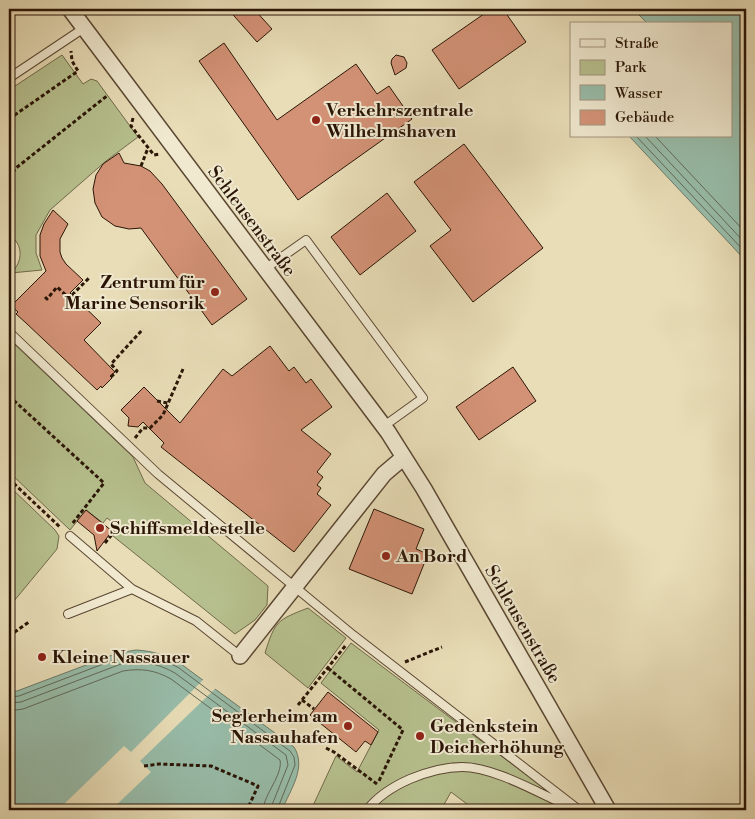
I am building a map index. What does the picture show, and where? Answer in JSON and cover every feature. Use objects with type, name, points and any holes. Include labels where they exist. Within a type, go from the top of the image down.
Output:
[{"type":"street","name":"Schleusenstraße","points":[[70,9],[384,426],[404,457],[608,810]]},
{"type":"street","points":[[240,656],[384,474],[404,457]]},
{"type":"lane","points":[[9,78],[84,28]]},
{"type":"lane","points":[[265,269],[306,240],[423,398],[384,426]]},
{"type":"lane","points":[[9,332],[158,474],[294,587],[578,810]]},
{"type":"lane","points":[[68,534],[132,589],[196,621],[240,656]]},
{"type":"lane","points":[[68,614],[132,589]]},
{"type":"lane","points":[[367,810],[383,794],[403,782],[425,773],[447,768],[464,767],[505,778],[578,810]]},
{"type":"path","points":[[9,119],[78,71],[73,64]]},
{"type":"path","points":[[9,178],[16,168],[108,95]]},
{"type":"path","points":[[138,125],[133,117],[131,126],[154,155]]},
{"type":"path","points":[[155,146],[166,161]]},
{"type":"path","points":[[142,166],[148,147]]},
{"type":"path","points":[[45,297],[47,299],[57,287],[69,298],[90,276]]},
{"type":"path","points":[[111,377],[117,371],[111,364],[143,329]]},
{"type":"path","points":[[143,428],[150,428],[163,415],[183,369]]},
{"type":"path","points":[[9,396],[104,483],[68,534],[9,479]]},
{"type":"path","points":[[157,401],[168,403]]},
{"type":"path","points":[[105,543],[114,532],[112,531]]},
{"type":"path","points":[[9,636],[29,622]]},
{"type":"path","points":[[298,705],[353,634]]},
{"type":"path","points":[[394,666],[442,647]]},
{"type":"path","points":[[328,668],[402,730],[373,793]]},
{"type":"path","points":[[302,700],[314,709]]},
{"type":"path","points":[[326,748],[377,784]]},
{"type":"path","points":[[144,766],[159,764],[210,766],[258,786],[247,810]]},
{"type":"green space","points":[[62,55],[83,84],[91,79],[97,81],[138,137],[106,161],[50,210],[36,235],[36,253],[42,270],[11,273],[18,264],[20,253],[17,243],[9,235],[9,90]]},
{"type":"green space","points":[[9,339],[133,457],[145,483],[268,586],[267,605],[255,620],[235,634],[113,536],[120,528],[107,518],[103,523],[86,510],[70,530],[9,472]]},
{"type":"green space","points":[[9,486],[59,536],[57,549],[9,607]]},
{"type":"green space","points":[[308,608],[346,638],[308,688],[265,653],[272,634],[279,623],[283,619]]},
{"type":"green space","points":[[351,643],[573,810],[475,810],[451,792],[441,810],[311,810],[336,756],[357,772],[379,730],[321,683]]},
{"type":"water","points":[[633,9],[746,9],[746,261],[631,138],[732,138],[732,22],[646,22]]},
{"type":"water","points":[[136,650],[159,654],[181,664],[294,747],[298,755],[298,771],[282,810],[9,810],[9,692],[17,691],[118,653]]},
{"type":"water","points":[[746,713],[746,761],[742,737]]},
{"type":"pier","points":[[205,678],[217,687],[140,761],[151,772],[111,810],[58,810],[124,746],[131,752]]},
{"type":"building","points":[[228,9],[254,9],[272,29],[257,42]]},
{"type":"building","points":[[491,9],[503,9],[526,42],[459,89],[432,50]]},
{"type":"building","points":[[224,43],[277,120],[356,64],[377,94],[389,86],[412,119],[298,200],[199,61]]},
{"type":"building","points":[[396,55],[404,57],[407,63],[406,68],[395,75],[391,63]]},
{"type":"building","points":[[464,144],[543,248],[473,302],[430,246],[451,230],[414,182]]},
{"type":"building","points":[[119,153],[124,163],[141,166],[150,171],[162,184],[247,299],[212,325],[141,228],[129,229],[115,226],[102,217],[95,203],[93,189],[96,175],[103,164]]},
{"type":"building","points":[[387,193],[416,231],[360,275],[331,237]]},
{"type":"building","points":[[53,210],[68,224],[60,239],[62,258],[83,280],[70,293],[101,323],[84,340],[115,372],[102,388],[101,386],[97,390],[16,314],[18,312],[11,306],[46,271],[40,256],[40,235],[44,224]]},
{"type":"building","points":[[270,346],[289,371],[294,367],[306,383],[311,379],[332,407],[301,430],[331,454],[317,472],[323,477],[317,485],[321,488],[317,494],[331,505],[294,552],[161,447],[164,443],[143,422],[138,427],[128,426],[129,418],[121,410],[144,387],[180,423],[223,369],[232,376]]},
{"type":"building","points":[[513,367],[536,401],[479,440],[456,407]]},
{"type":"building","points":[[374,509],[424,529],[416,549],[428,554],[412,594],[349,569]]},
{"type":"building","name":"Schiffsmeldestelle","points":[[86,510],[112,531],[97,551],[94,535],[77,521]]},
{"type":"building","points":[[328,692],[378,732],[371,745],[365,741],[356,752],[310,715]]},
{"type":"place","name":"Verkehrszentrale Wilhelmshaven","points":[[316,120]]},
{"type":"place","name":"Zentrum für Marine Sensorik","points":[[215,292]]},
{"type":"place","name":"Schiffsmeldestelle","points":[[100,528]]},
{"type":"place","name":"An Bord","points":[[386,556]]},
{"type":"place","name":"Kleine Nassauer","points":[[42,657]]},
{"type":"place","name":"Seglerheim am Nassauhafen","points":[[348,726]]},
{"type":"place","name":"Gedenkstein Deicherhöhung","points":[[420,736]]}]
